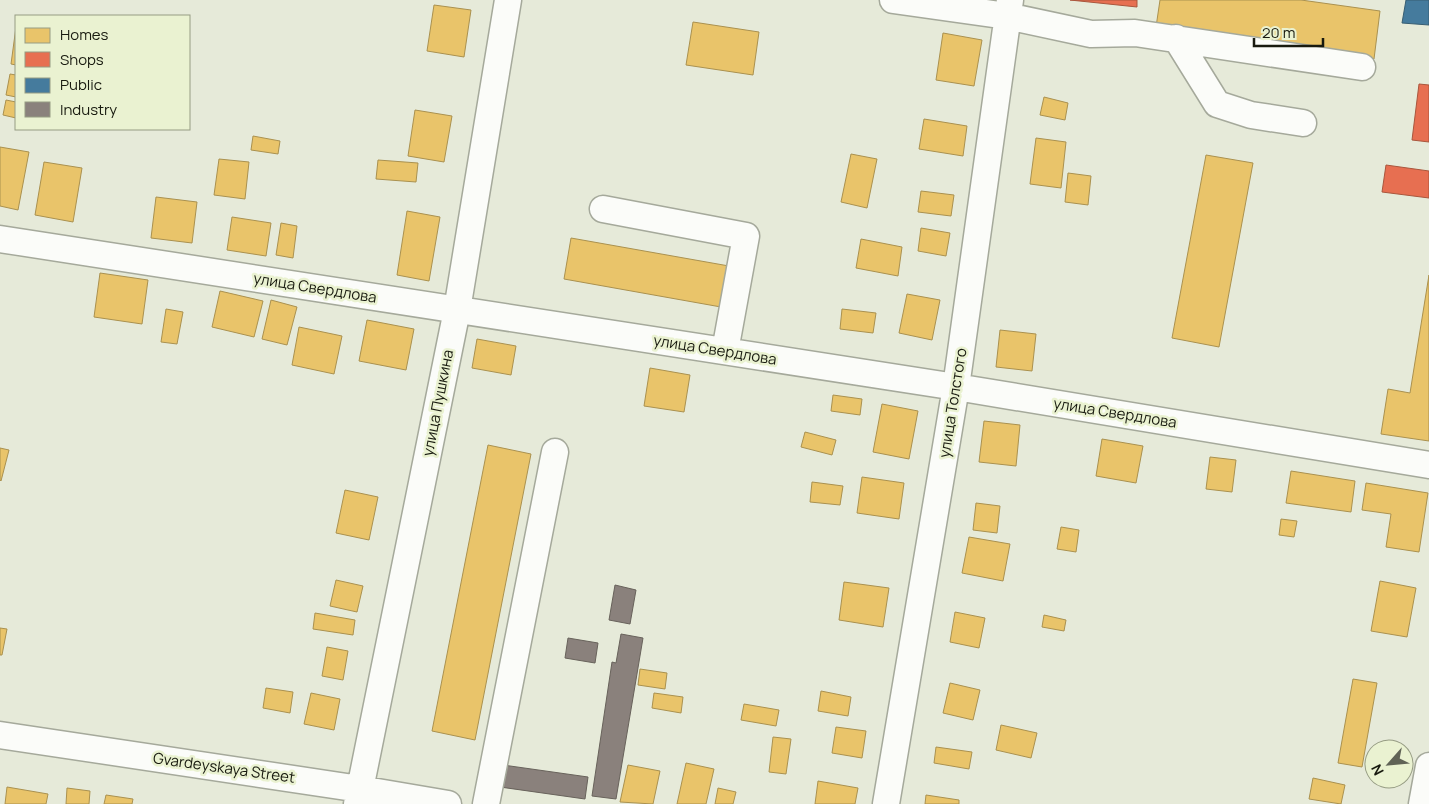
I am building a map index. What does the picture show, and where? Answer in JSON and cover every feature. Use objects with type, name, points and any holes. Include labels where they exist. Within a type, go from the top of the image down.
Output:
[{"type":"street","name":"улица Пушкина","points":[[358,796],[457,310],[508,0]]},
{"type":"street","points":[[892,0],[1008,8],[1091,34],[1135,33],[1362,67]]},
{"type":"street","name":"улица Толстого","points":[[886,804],[956,387],[1008,8]]},
{"type":"street","points":[[1176,38],[1217,104],[1252,115],[1303,123]]},
{"type":"street","points":[[603,209],[746,236],[725,352]]},
{"type":"street","name":"улица Свердлова","points":[[0,239],[956,387],[1429,465]]},
{"type":"street","points":[[486,804],[555,452]]},
{"type":"street","name":"Gvardeyskaya Street","points":[[0,735],[358,796],[448,804]]},
{"type":"street","points":[[1422,804],[1429,766]]},
{"type":"building: Homes","points":[[1160,0],[1301,0],[1380,11],[1374,59],[1156,27]]},
{"type":"building: Homes","points":[[434,5],[471,10],[464,57],[427,51]]},
{"type":"building: Homes","points":[[693,22],[759,32],[753,75],[686,65]]},
{"type":"building: Homes","points":[[943,33],[982,40],[974,86],[936,80]]},
{"type":"building: Homes","points":[[15,34],[15,65],[11,64]]},
{"type":"building: Homes","points":[[10,74],[15,75],[15,97],[6,95]]},
{"type":"building: Homes","points":[[1044,97],[1068,103],[1065,120],[1040,115]]},
{"type":"building: Homes","points":[[6,100],[15,102],[15,118],[3,115]]},
{"type":"building: Homes","points":[[415,110],[452,116],[444,162],[408,156]]},
{"type":"building: Homes","points":[[924,119],[967,126],[963,156],[919,149]]},
{"type":"building: Homes","points":[[253,136],[280,141],[278,154],[251,150]]},
{"type":"building: Homes","points":[[1036,138],[1066,142],[1061,188],[1030,184]]},
{"type":"building: Homes","points":[[0,147],[29,152],[18,210],[0,206]]},
{"type":"building: Homes","points":[[851,154],[877,159],[867,208],[841,202]]},
{"type":"building: Homes","points":[[1206,155],[1253,163],[1219,347],[1172,338]]},
{"type":"building: Homes","points":[[219,159],[249,162],[245,199],[214,195]]},
{"type":"building: Homes","points":[[378,160],[418,163],[416,182],[376,179]]},
{"type":"building: Homes","points":[[44,162],[82,168],[73,222],[35,215]]},
{"type":"building: Homes","points":[[1068,173],[1091,176],[1088,205],[1065,202]]},
{"type":"building: Homes","points":[[921,191],[954,195],[951,216],[918,212]]},
{"type":"building: Homes","points":[[156,197],[197,202],[192,243],[151,238]]},
{"type":"building: Homes","points":[[407,211],[440,217],[429,281],[397,275]]},
{"type":"building: Homes","points":[[232,217],[271,223],[266,256],[227,250]]},
{"type":"building: Homes","points":[[281,223],[297,226],[293,258],[276,255]]},
{"type":"building: Homes","points":[[921,228],[950,233],[946,256],[918,251]]},
{"type":"building: Homes","points":[[571,238],[729,266],[721,307],[564,279]]},
{"type":"building: Homes","points":[[861,239],[902,247],[898,276],[856,268]]},
{"type":"building: Homes","points":[[100,273],[148,280],[142,324],[94,317]]},
{"type":"building: Homes","points":[[1429,275],[1429,441],[1381,434],[1388,389],[1410,393]]},
{"type":"building: Homes","points":[[220,291],[263,301],[254,337],[212,327]]},
{"type":"building: Homes","points":[[907,294],[940,300],[932,340],[899,333]]},
{"type":"building: Homes","points":[[271,300],[297,307],[287,345],[262,339]]},
{"type":"building: Homes","points":[[166,309],[183,312],[177,344],[161,342]]},
{"type":"building: Homes","points":[[842,309],[876,313],[873,333],[840,329]]},
{"type":"building: Homes","points":[[367,320],[414,329],[406,370],[359,361]]},
{"type":"building: Homes","points":[[299,327],[342,336],[334,374],[292,365]]},
{"type":"building: Homes","points":[[1000,330],[1036,334],[1032,371],[996,367]]},
{"type":"building: Homes","points":[[477,339],[516,346],[511,375],[472,368]]},
{"type":"building: Homes","points":[[650,368],[690,375],[684,412],[644,406]]},
{"type":"building: Homes","points":[[833,395],[862,399],[860,415],[831,411]]},
{"type":"building: Homes","points":[[882,404],[918,411],[909,459],[873,452]]},
{"type":"building: Homes","points":[[984,421],[1020,425],[1016,466],[979,462]]},
{"type":"building: Homes","points":[[805,432],[836,440],[832,455],[801,447]]},
{"type":"building: Homes","points":[[1102,439],[1143,446],[1136,483],[1096,476]]},
{"type":"building: Homes","points":[[488,445],[531,454],[475,740],[432,731]]},
{"type":"building: Homes","points":[[0,448],[9,450],[1,481],[0,480]]},
{"type":"building: Homes","points":[[1210,457],[1236,460],[1232,492],[1206,489]]},
{"type":"building: Homes","points":[[1291,471],[1355,481],[1351,512],[1286,503]]},
{"type":"building: Homes","points":[[862,477],[904,483],[899,519],[857,513]]},
{"type":"building: Homes","points":[[812,482],[843,486],[840,505],[810,502]]},
{"type":"building: Homes","points":[[1366,483],[1428,493],[1419,552],[1386,547],[1391,514],[1362,510]]},
{"type":"building: Homes","points":[[345,490],[378,497],[369,540],[336,533]]},
{"type":"building: Homes","points":[[976,503],[1000,506],[997,533],[973,530]]},
{"type":"building: Homes","points":[[1281,519],[1297,521],[1294,537],[1279,535]]},
{"type":"building: Homes","points":[[1061,527],[1079,530],[1076,552],[1057,549]]},
{"type":"building: Homes","points":[[969,537],[1010,544],[1003,581],[962,573]]},
{"type":"building: Homes","points":[[336,580],[363,586],[357,612],[330,606]]},
{"type":"building: Homes","points":[[1380,581],[1416,588],[1407,637],[1371,631]]},
{"type":"building: Homes","points":[[844,582],[889,588],[883,627],[839,620]]},
{"type":"building: Homes","points":[[955,612],[985,618],[979,648],[950,642]]},
{"type":"building: Homes","points":[[315,613],[355,620],[353,635],[313,629]]},
{"type":"building: Homes","points":[[1044,615],[1066,620],[1064,631],[1042,627]]},
{"type":"building: Homes","points":[[0,628],[7,629],[2,655],[0,655]]},
{"type":"building: Homes","points":[[327,647],[348,651],[343,680],[322,676]]},
{"type":"building: Homes","points":[[640,669],[667,673],[665,689],[638,685]]},
{"type":"building: Homes","points":[[1353,679],[1377,683],[1367,739],[1364,739],[1362,767],[1338,763]]},
{"type":"building: Homes","points":[[950,683],[980,690],[973,720],[943,713]]},
{"type":"building: Homes","points":[[266,688],[293,692],[290,713],[263,708]]},
{"type":"building: Homes","points":[[821,691],[851,697],[848,716],[818,711]]},
{"type":"building: Homes","points":[[311,693],[340,699],[334,730],[304,724]]},
{"type":"building: Homes","points":[[654,693],[683,697],[681,713],[652,708]]},
{"type":"building: Homes","points":[[744,704],[779,710],[776,726],[741,720]]},
{"type":"building: Homes","points":[[1001,725],[1037,733],[1031,758],[996,750]]},
{"type":"building: Homes","points":[[836,727],[866,731],[862,758],[832,753]]},
{"type":"building: Homes","points":[[773,737],[791,739],[786,774],[769,772]]},
{"type":"building: Homes","points":[[936,747],[972,752],[969,769],[934,763]]},
{"type":"building: Homes","points":[[686,763],[714,769],[706,804],[677,804]]},
{"type":"building: Homes","points":[[628,765],[660,771],[653,804],[620,802]]},
{"type":"building: Homes","points":[[1313,778],[1345,785],[1341,804],[1309,799]]},
{"type":"building: Homes","points":[[818,781],[858,788],[855,804],[815,804]]},
{"type":"building: Homes","points":[[7,787],[48,794],[46,804],[5,804]]},
{"type":"building: Homes","points":[[67,788],[90,791],[89,804],[66,804]]},
{"type":"building: Homes","points":[[718,788],[736,792],[733,804],[715,804]]},
{"type":"building: Homes","points":[[106,795],[133,799],[132,804],[104,804]]},
{"type":"building: Homes","points":[[926,795],[959,800],[959,804],[925,804]]},
{"type":"building: Shops","points":[[1070,0],[1137,0],[1137,7]]},
{"type":"building: Shops","points":[[1419,84],[1429,85],[1429,142],[1412,140]]},
{"type":"building: Shops","points":[[1386,165],[1429,171],[1429,198],[1382,192]]},
{"type":"building: Public","points":[[1406,0],[1429,0],[1429,25],[1402,23]]},
{"type":"building: Industry","points":[[615,585],[636,590],[630,624],[609,620]]},
{"type":"building: Industry","points":[[621,634],[643,638],[616,799],[592,796],[612,662],[616,663]]},
{"type":"building: Industry","points":[[568,638],[598,643],[595,663],[565,658]]},
{"type":"building: Industry","points":[[503,765],[588,777],[585,799],[500,787]]}]
